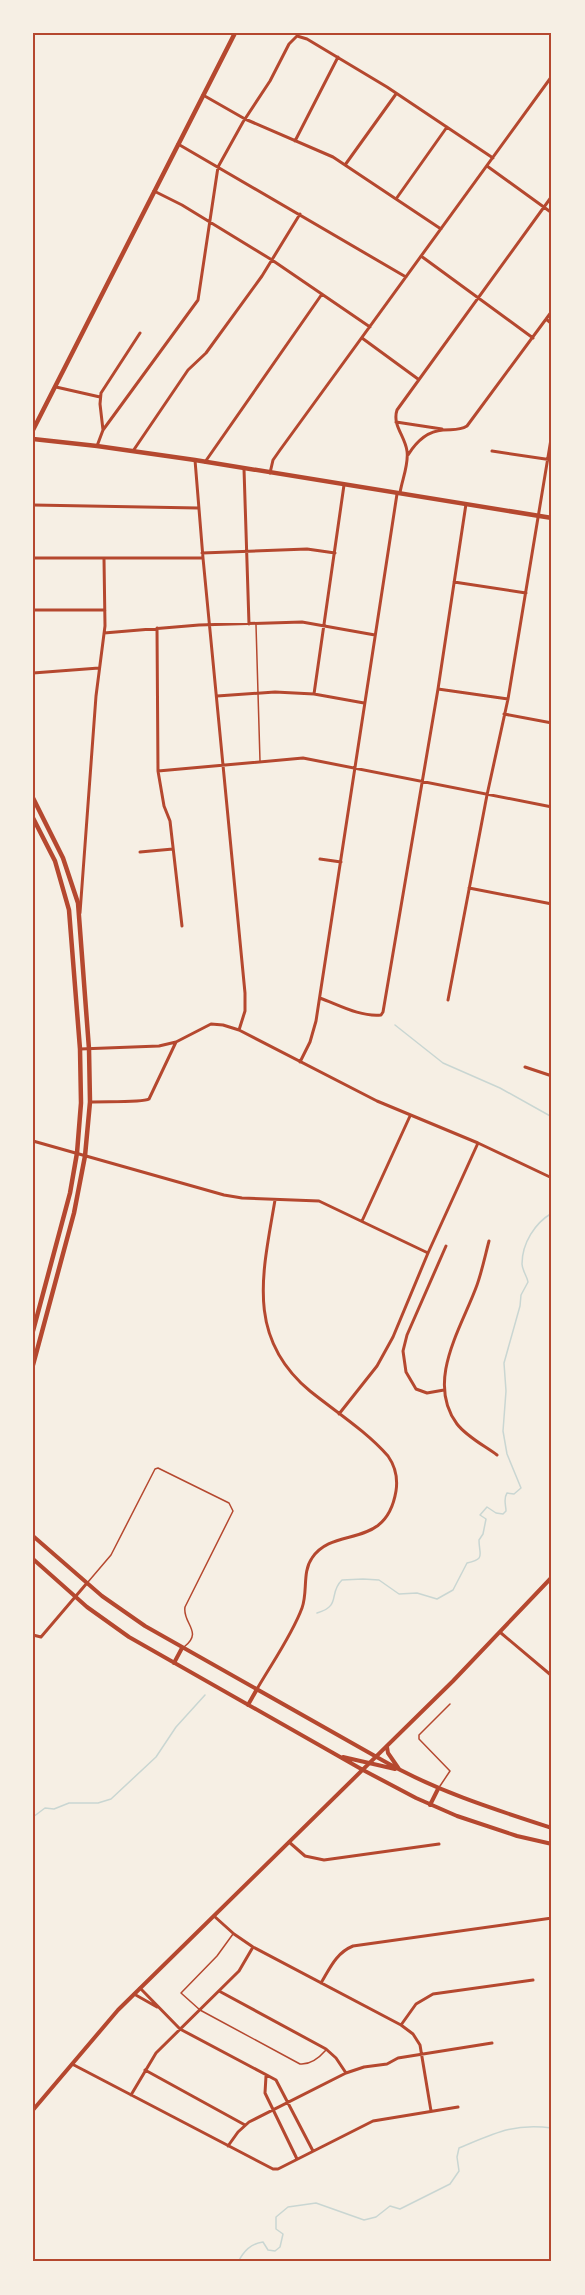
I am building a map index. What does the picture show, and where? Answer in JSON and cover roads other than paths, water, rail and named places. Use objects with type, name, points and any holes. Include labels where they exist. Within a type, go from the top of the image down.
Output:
[{"type":"main road","points":[[33,430],[235,33]]},
{"type":"main road","points":[[33,439],[195,460],[244,470],[270,472],[552,518]]},
{"type":"main road","points":[[33,798],[56,842],[71,878],[78,903],[89,1049],[90,1102],[85,1156],[74,1213],[33,1365]]},
{"type":"main road","points":[[33,818],[55,861],[66,897],[80,1049],[81,1102],[77,1153],[64,1219],[33,1331]]},
{"type":"street","points":[[103,430],[198,300],[218,166],[270,81],[291,40],[297,36],[307,39],[338,57],[493,158]]},
{"type":"street","points":[[295,141],[338,57]]},
{"type":"street","points":[[270,472],[273,460],[552,76]]},
{"type":"street","points":[[345,165],[396,94]]},
{"type":"street","points":[[203,95],[245,119],[324,152],[441,229]]},
{"type":"street","points":[[396,199],[447,127]]},
{"type":"street","points":[[178,144],[406,278]]},
{"type":"street","points":[[487,166],[552,213]]},
{"type":"street","points":[[154,191],[182,205],[272,260],[370,327]]},
{"type":"street","points":[[300,1062],[314,1032],[364,703],[407,456],[405,443],[396,422],[397,410],[552,196]]},
{"type":"street","points":[[133,451],[188,370],[209,349],[272,260],[300,214]]},
{"type":"street","points":[[421,256],[533,338]]},
{"type":"street","points":[[205,462],[322,294]]},
{"type":"street","points":[[396,422],[443,430],[460,430],[470,424],[552,311]]},
{"type":"street","points":[[546,319],[552,324]]},
{"type":"street","points":[[97,446],[103,430],[100,397],[140,333]]},
{"type":"street","points":[[362,338],[418,379]]},
{"type":"street","points":[[54,386],[100,397]]},
{"type":"street","points":[[407,456],[422,439],[443,430]]},
{"type":"street","points":[[448,1000],[487,795],[508,699],[550,459],[552,433]]},
{"type":"street","points":[[492,451],[550,459]]},
{"type":"street","points":[[195,460],[202,556],[246,993],[245,1011],[238,1030]]},
{"type":"street","points":[[244,470],[249,624]]},
{"type":"street","points":[[314,694],[344,485]]},
{"type":"street","points":[[320,998],[346,1009],[376,1016],[382,1014],[438,689],[466,504]]},
{"type":"street","points":[[33,505],[198,508]]},
{"type":"street","points":[[33,558],[104,559],[202,556],[310,549],[335,553]]},
{"type":"street","points":[[79,922],[99,668],[104,633],[104,559]]},
{"type":"street","points":[[454,582],[526,593]]},
{"type":"street","points":[[33,610],[105,610]]},
{"type":"street","points":[[104,633],[210,625],[302,622],[375,635]]},
{"type":"street","points":[[157,628],[158,771],[162,797],[170,821],[182,926]]},
{"type":"street","points":[[33,673],[99,668]]},
{"type":"street","points":[[438,689],[508,699]]},
{"type":"street","points":[[217,696],[258,693],[314,694],[364,703]]},
{"type":"street","points":[[504,714],[552,723]]},
{"type":"street","points":[[158,771],[303,758],[552,807]]},
{"type":"street","points":[[140,852],[173,849]]},
{"type":"street","points":[[320,859],[341,862]]},
{"type":"street","points":[[469,888],[552,904]]},
{"type":"street","points":[[80,1049],[159,1046],[176,1042],[211,1024],[223,1024],[410,1116],[478,1143],[552,1178]]},
{"type":"street","points":[[90,1102],[124,1100],[141,1102],[149,1099],[176,1042]]},
{"type":"street","points":[[525,1066],[552,1076]]},
{"type":"street","points":[[362,1221],[410,1116]]},
{"type":"street","points":[[33,1141],[224,1195],[275,1200],[320,1201],[428,1253]]},
{"type":"street","points":[[339,1414],[382,1359],[478,1143]]},
{"type":"street","points":[[248,1705],[302,1607],[307,1570],[312,1557],[327,1545],[361,1535],[377,1526],[385,1518],[395,1496],[397,1477],[392,1462],[382,1450],[293,1374],[281,1358],[268,1329],[262,1302],[262,1278],[275,1200]]},
{"type":"street","points":[[489,1241],[477,1285],[453,1343],[444,1390],[456,1423],[497,1455]]},
{"type":"street","points":[[444,1390],[427,1393],[416,1389],[406,1372],[403,1351],[407,1335],[446,1246]]},
{"type":"street","points":[[33,1536],[125,1613],[376,1757],[438,1789],[552,1828]]},
{"type":"street","points":[[33,1559],[75,1597],[118,1630],[363,1770],[430,1805],[502,1831],[552,1844]]},
{"type":"street","points":[[33,2110],[134,1994],[501,1633],[552,1577]]},
{"type":"street","points":[[33,1635],[41,1637],[87,1583]]},
{"type":"street","points":[[501,1633],[552,1676]]},
{"type":"street","points":[[174,1663],[183,1647]]},
{"type":"street","points":[[387,1746],[389,1755],[401,1771]]},
{"type":"street","points":[[340,1757],[401,1771]]},
{"type":"street","points":[[430,1805],[438,1789]]},
{"type":"street","points":[[289,1842],[305,1856],[324,1860],[439,1844]]},
{"type":"street","points":[[214,1916],[253,1947],[401,2025],[417,2038],[422,2054],[430,2111]]},
{"type":"street","points":[[321,1983],[336,1958],[353,1946],[552,1918]]},
{"type":"street","points":[[131,2095],[161,2048],[241,1968],[253,1947]]},
{"type":"street","points":[[401,2025],[416,2004],[433,1994],[533,1980]]},
{"type":"street","points":[[140,1988],[180,2029],[276,2080],[313,2151]]},
{"type":"street","points":[[219,1991],[327,2049],[346,2073]]},
{"type":"street","points":[[134,1994],[161,2010]]},
{"type":"street","points":[[228,2146],[245,2125],[346,2073],[398,2058],[492,2043]]},
{"type":"street","points":[[72,2064],[270,2168],[278,2169],[373,2121],[458,2107]]},
{"type":"street","points":[[145,2070],[245,2125]]},
{"type":"street","points":[[266,2076],[264,2090],[297,2159]]},
{"type":"lane","points":[[256,624],[260,762]]},
{"type":"lane","points":[[87,1583],[111,1555],[152,1472],[158,1468],[229,1503],[233,1511],[185,1607],[184,1612],[191,1627],[192,1638],[183,1647]]},
{"type":"lane","points":[[438,1789],[450,1771],[419,1739],[419,1735],[450,1704]]},
{"type":"lane","points":[[234,1934],[217,1956],[180,1994],[200,2010],[300,2064],[307,2064],[319,2058],[327,2049]]},
{"type":"waterway","points":[[395,1025],[443,1063],[500,1088],[552,1117]]},
{"type":"waterway","points":[[317,1613],[329,1607],[342,1580],[379,1580],[399,1594],[417,1593],[437,1599],[453,1590],[467,1563],[477,1560],[480,1556],[479,1540],[483,1534],[486,1519],[480,1515],[487,1507],[496,1513],[503,1514],[506,1511],[507,1493],[514,1494],[521,1488],[507,1454],[503,1431],[506,1391],[504,1363],[521,1295],[528,1282],[522,1266],[524,1249],[535,1228],[552,1213]]},
{"type":"waterway","points":[[33,1817],[45,1808],[54,1809],[69,1803],[98,1803],[111,1799],[156,1757],[176,1727],[205,1695]]},
{"type":"waterway","points":[[238,2262],[254,2244],[263,2242],[268,2250],[275,2251],[280,2247],[283,2234],[276,2229],[276,2217],[288,2207],[316,2203],[364,2220],[376,2217],[390,2206],[400,2209],[450,2184],[459,2171],[457,2157],[459,2148],[504,2130],[526,2127],[552,2128]]}]
